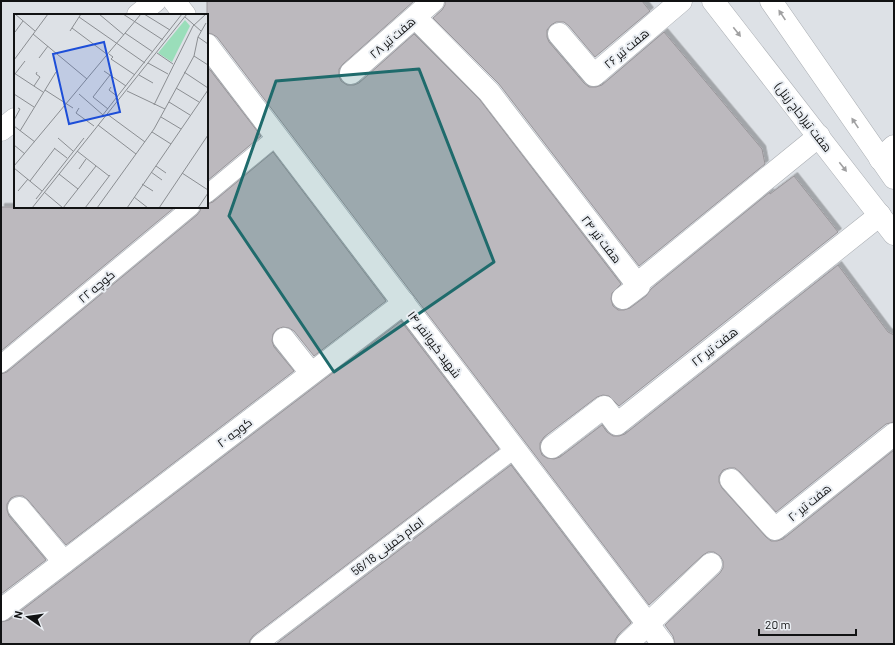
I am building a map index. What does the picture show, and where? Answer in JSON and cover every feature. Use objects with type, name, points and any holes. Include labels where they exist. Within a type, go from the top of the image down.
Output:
[{"type":"street","points":[[139,14],[155,1]]},
{"type":"street","points":[[174,1],[184,14]]},
{"type":"street","name":"هفت تیر ۲۸","points":[[351,73],[433,1]]},
{"type":"street","name":"هفت تیر ۲۶","points":[[559,34],[594,75],[681,1]]},
{"type":"street","name":"هفت تیر(حاج زینل)","points":[[713,1],[894,234]]},
{"type":"street","points":[[772,1],[887,152],[894,178]]},
{"type":"street","name":"هفت تیر ۲۴","points":[[415,17],[489,92],[630,291],[819,136]]},
{"type":"street","name":"شهید کیوانفر ۱۴","points":[[208,46],[663,644]]},
{"type":"street","points":[[1,130],[14,120]]},
{"type":"street","name":"هفت تیر ۲۲","points":[[552,446],[604,407],[617,424],[880,215]]},
{"type":"street","name":"کوچه ۲۰","points":[[1,610],[404,303]]},
{"type":"street","points":[[284,339],[311,373]]},
{"type":"street","name":"هفت تیر ۲۰","points":[[731,480],[775,529],[894,434]]},
{"type":"street","points":[[19,508],[64,562]]},
{"type":"street","points":[[627,644],[711,564]]},
{"type":"lane","points":[[208,193],[276,137]]},
{"type":"lane","name":"کوچه ۲۲","points":[[1,364],[190,208]]},
{"type":"lane","name":"امام خمینی 56/18","points":[[259,644],[515,449]]},
{"type":"highlighted area","points":[[419,69],[494,262],[334,372],[229,216],[276,81]]},
{"type":"building","points":[[207,1],[414,1],[343,64],[339,69],[341,81],[347,85],[359,83],[414,34],[480,100],[621,284],[612,293],[611,299],[613,306],[618,310],[630,308],[646,296],[651,289],[770,192],[770,194],[794,176],[838,232],[619,406],[609,396],[603,395],[597,397],[544,437],[540,443],[540,449],[542,455],[547,458],[554,459],[560,457],[602,425],[607,432],[613,436],[625,434],[838,265],[888,332],[894,335],[894,422],[886,424],[776,512],[735,468],[723,470],[719,476],[719,482],[722,488],[766,537],[771,541],[777,541],[783,539],[894,450],[894,644],[675,644],[673,636],[665,625],[720,573],[723,568],[723,561],[720,556],[714,552],[708,552],[703,555],[649,605],[217,37],[208,33]]},
{"type":"building","points":[[445,1],[642,1],[650,11],[595,57],[564,22],[556,22],[547,30],[549,42],[584,83],[589,87],[596,87],[602,85],[664,32],[762,149],[765,164],[639,266],[499,84],[433,18],[442,10],[445,5]]},
{"type":"building","points":[[208,67],[261,136],[208,180]]},
{"type":"building","points":[[273,152],[386,301],[314,356],[294,331],[283,327],[277,329],[273,334],[272,341],[274,347],[294,371],[66,545],[28,500],[23,496],[11,498],[7,504],[9,516],[46,560],[1,594],[1,374],[7,372],[197,215],[201,208],[208,208],[208,204],[213,202]]},
{"type":"building","points":[[1,207],[174,208],[1,351]]},
{"type":"building","points":[[401,321],[499,449],[253,636],[249,644],[1,644],[1,622],[9,620]]},
{"type":"building","points":[[511,465],[631,623],[618,635],[615,640],[615,644],[276,644]]}]
